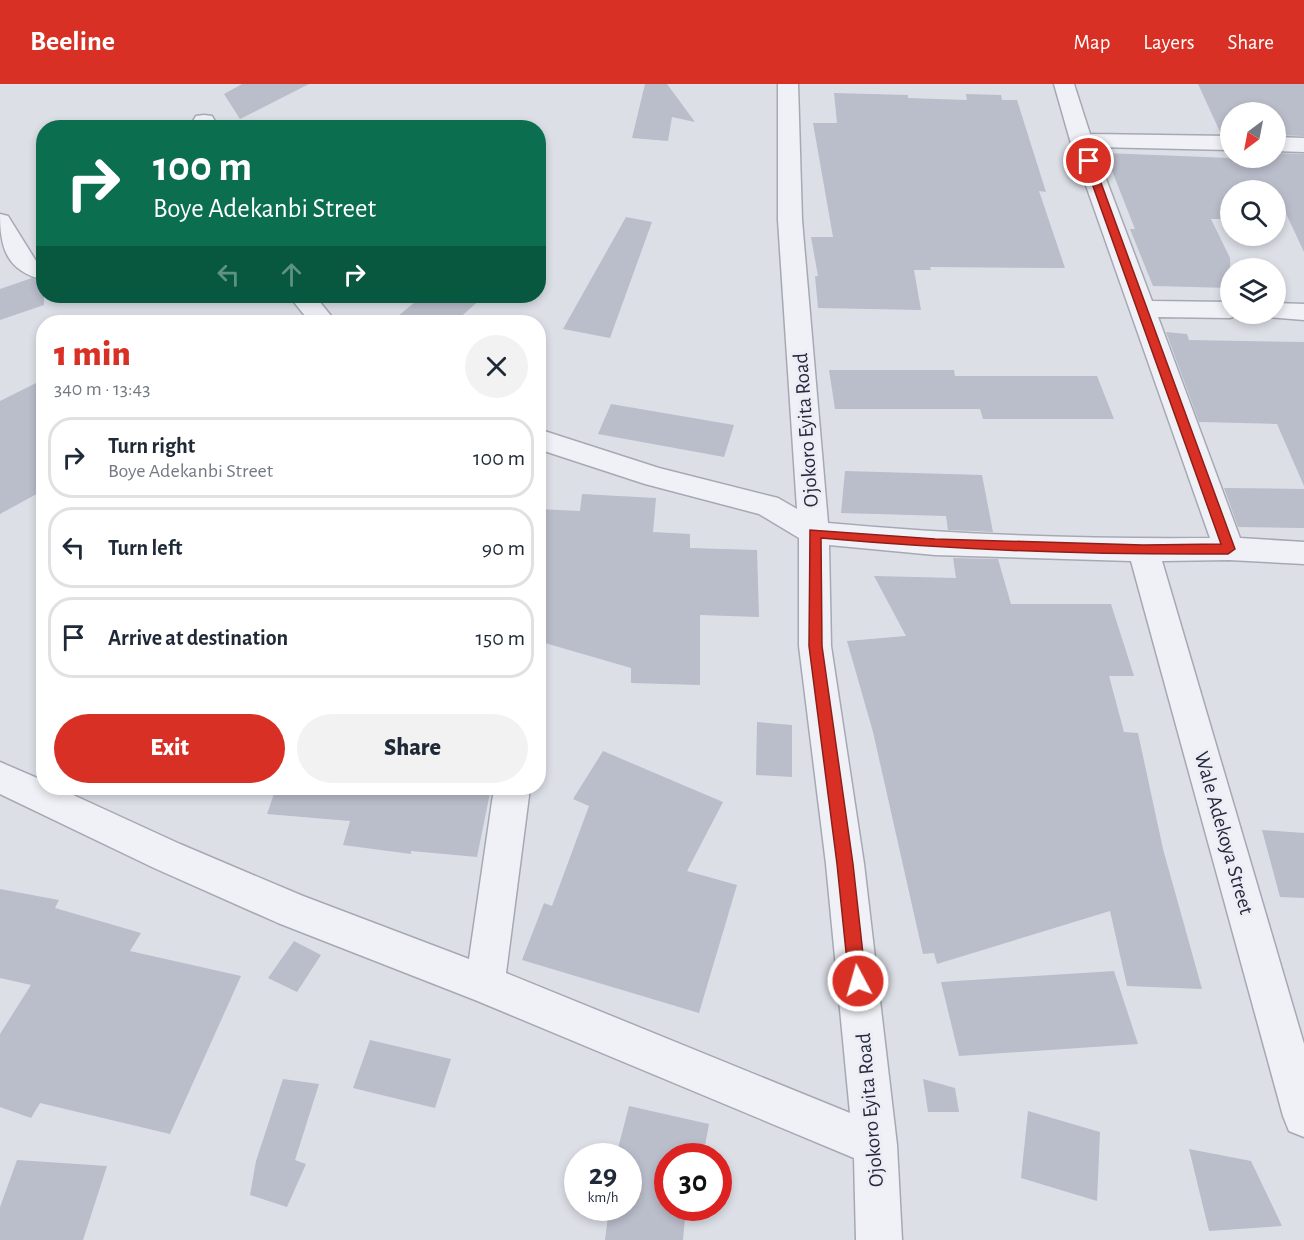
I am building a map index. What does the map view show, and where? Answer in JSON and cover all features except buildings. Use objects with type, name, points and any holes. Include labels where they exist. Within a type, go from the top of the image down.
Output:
[{"type":"street","name":"Ojokoro Eyita Road","points":[[788,84],[790,220],[814,533],[815,646],[845,864],[875,1145],[879,1240]]},
{"type":"street","points":[[1064,84],[1081,140],[1228,549]]},
{"type":"street","points":[[1081,140],[1220,143]]},
{"type":"street","points":[[1286,144],[1304,145]]},
{"type":"street","points":[[0,220],[27,266],[36,270]]},
{"type":"street","points":[[308,303],[318,315]]},
{"type":"street","points":[[1142,309],[1220,310]]},
{"type":"street","points":[[1286,311],[1304,312]]},
{"type":"street","points":[[546,442],[655,477],[768,506],[814,533],[935,544],[1143,550],[1228,549],[1304,553]]},
{"type":"street","name":"Wale Adekoya Street","points":[[1143,550],[1304,1116]]},
{"type":"street","points":[[0,777],[36,794]]},
{"type":"street","points":[[38,795],[167,856],[281,905],[485,984],[875,1145]]},
{"type":"street","points":[[485,984],[511,795]]},
{"type":"route","points":[[858,981],[845,864],[815,646],[814,533],[935,544],[1143,550],[1228,549],[1089,161]]}]
